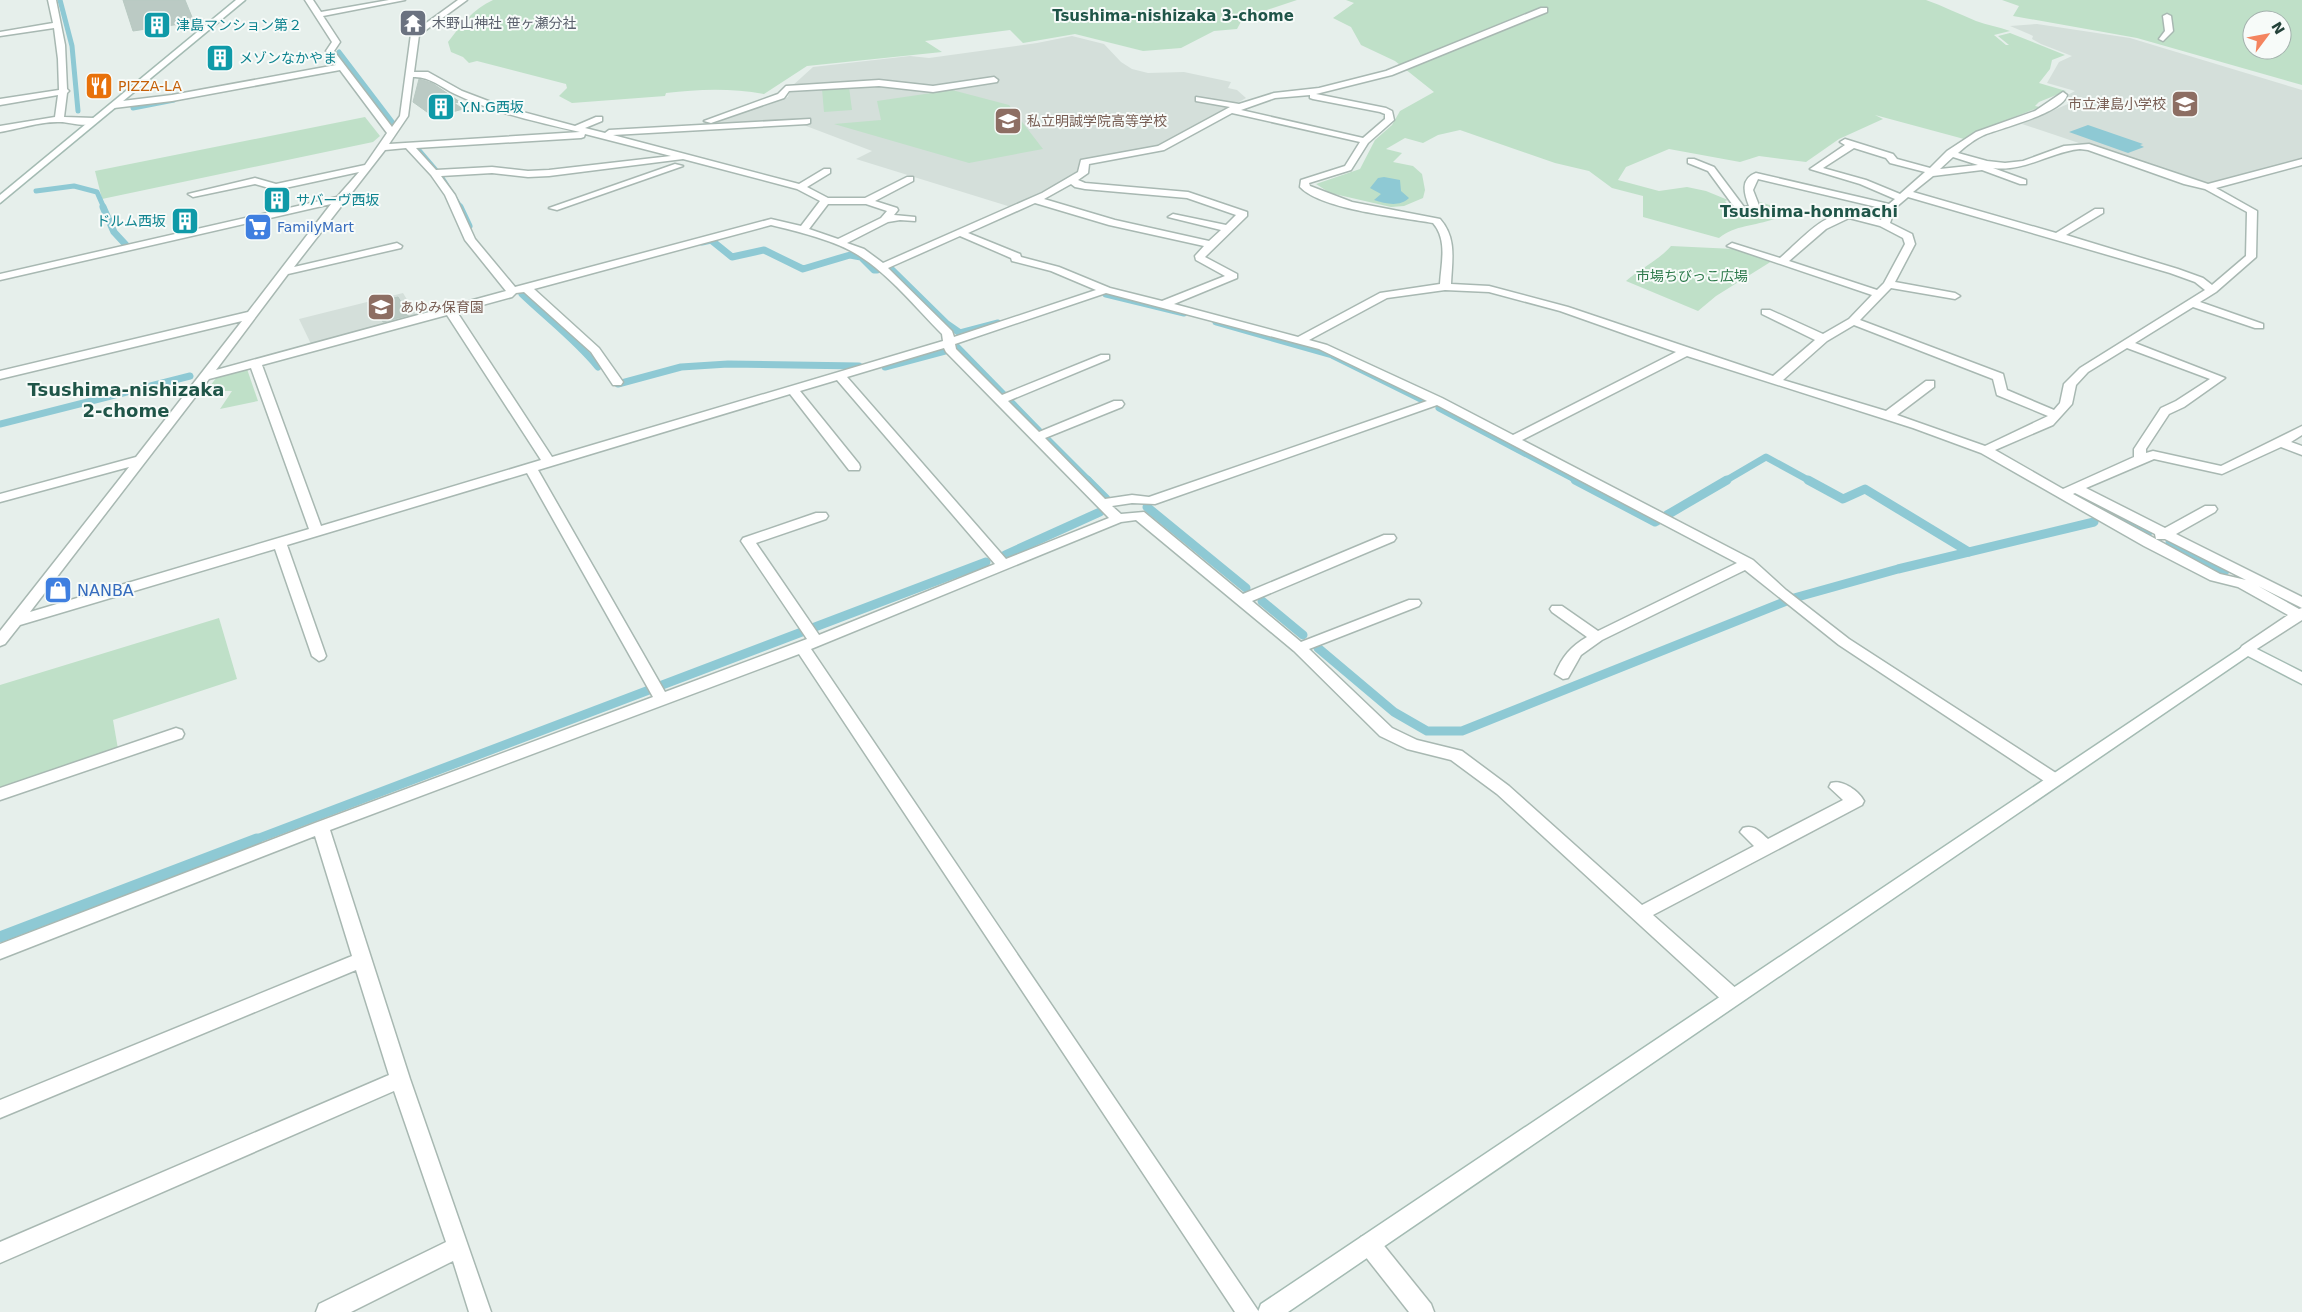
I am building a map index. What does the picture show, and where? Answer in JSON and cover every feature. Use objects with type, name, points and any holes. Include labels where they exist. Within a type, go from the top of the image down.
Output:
[{"type":"street","points":[[52,0],[58,25],[65,91],[59,119]]},
{"type":"street","points":[[0,200],[241,0]]},
{"type":"street","points":[[309,0],[336,42],[330,51],[340,67],[392,133]]},
{"type":"street","points":[[319,15],[401,0]]},
{"type":"street","points":[[0,641],[340,199],[368,167],[404,116],[415,34],[463,0]]},
{"type":"street","points":[[1262,99],[1319,91],[1389,73],[1544,10]]},
{"type":"street","points":[[2163,39],[2169,31],[2167,16]]},
{"type":"street","points":[[0,34],[58,25]]},
{"type":"street","points":[[114,105],[172,98],[340,67]]},
{"type":"street","points":[[410,75],[425,74],[459,94],[501,109],[800,187],[822,197],[825,201],[867,201],[893,210],[885,220]]},
{"type":"street","points":[[690,128],[782,96],[786,89],[892,83],[933,89],[994,80]]},
{"type":"street","points":[[0,102],[65,91]]},
{"type":"street","points":[[1884,224],[1891,207],[1950,153],[1979,134],[2044,109],[2062,99],[2063,95]]},
{"type":"street","points":[[882,267],[960,233],[1072,179],[1083,173],[1084,162],[1161,148],[1234,108],[1246,98],[1274,100],[1318,96],[1383,110],[1389,113],[1390,120],[1365,141],[1348,168],[1304,182],[1305,186],[1315,194],[1337,201],[1436,221],[1444,228],[1447,240],[1445,287]]},
{"type":"street","points":[[1199,99],[1365,141]]},
{"type":"street","points":[[0,129],[59,119],[73,122],[94,121]]},
{"type":"street","points":[[575,129],[599,119]]},
{"type":"street","points":[[382,147],[807,121]]},
{"type":"street","points":[[1842,140],[1890,156],[1893,161],[1931,172],[2025,163],[2048,154],[2083,146],[2187,182],[2208,187],[2252,211],[2251,257],[2212,290],[2193,303],[2125,343],[2084,370],[2070,384],[2066,404],[2048,422],[1985,450]]},
{"type":"street","points":[[1853,144],[1815,169],[1904,196],[2058,236],[2182,274],[2198,280],[2212,290]]},
{"type":"street","points":[[409,146],[438,172],[470,240],[512,291]]},
{"type":"street","points":[[1950,153],[2023,182]]},
{"type":"street","points":[[438,172],[492,170],[528,174],[549,173],[693,158]]},
{"type":"street","points":[[554,208],[693,158]]},
{"type":"street","points":[[1691,161],[1711,169],[1737,200],[1736,204],[1742,210],[1754,208],[1747,189],[1749,182],[1756,176],[1891,207]]},
{"type":"street","points":[[2208,187],[2302,162]]},
{"type":"street","points":[[193,194],[255,181],[276,187],[368,167]]},
{"type":"street","points":[[800,187],[827,171]]},
{"type":"street","points":[[867,201],[910,179]]},
{"type":"street","points":[[1072,179],[1078,185],[1084,186],[1188,195],[1243,214],[1200,258],[1233,276],[1165,304]]},
{"type":"street","points":[[0,277],[340,199]]},
{"type":"street","points":[[1033,199],[1113,223],[1212,244]]},
{"type":"street","points":[[803,230],[825,201]]},
{"type":"street","points":[[2058,236],[2099,211]]},
{"type":"street","points":[[1776,380],[1823,340],[1853,320],[1889,284],[1910,244],[1908,236],[1884,224],[1851,215],[1842,217],[1817,232],[1782,262]]},
{"type":"street","points":[[838,243],[885,220],[900,217],[911,219]]},
{"type":"street","points":[[1173,217],[1229,229]]},
{"type":"street","points":[[203,377],[508,295],[512,291],[771,222],[803,230],[860,251],[882,267],[948,333],[950,350],[1118,519]]},
{"type":"street","points":[[960,233],[1016,256],[1016,259],[1055,270],[1106,290],[1323,347],[1438,401],[1748,564],[1798,607],[1844,642],[2053,779]]},
{"type":"street","points":[[284,272],[397,246]]},
{"type":"street","points":[[1732,246],[1878,294]]},
{"type":"street","points":[[1889,284],[1955,296]]},
{"type":"street","points":[[1299,340],[1384,295],[1445,287],[1489,289],[1564,309],[1985,450],[2012,463],[2149,543],[2215,577],[2243,584],[2301,610]]},
{"type":"street","points":[[526,288],[595,350],[617,382]]},
{"type":"street","points":[[14,622],[948,344],[1106,290]]},
{"type":"street","points":[[2193,303],[2259,326]]},
{"type":"street","points":[[450,310],[549,463]]},
{"type":"street","points":[[1766,312],[1823,340]]},
{"type":"street","points":[[0,375],[251,315]]},
{"type":"street","points":[[1853,320],[1990,373],[1998,378],[2001,392],[2055,416]]},
{"type":"street","points":[[2125,343],[2219,378],[2180,404],[2165,411],[2140,449],[2140,459]]},
{"type":"street","points":[[1513,440],[1687,351]]},
{"type":"street","points":[[1000,400],[1105,357]]},
{"type":"street","points":[[254,363],[317,532]]},
{"type":"street","points":[[840,376],[1004,566]]},
{"type":"street","points":[[1888,416],[1930,384]]},
{"type":"street","points":[[793,390],[854,467]]},
{"type":"street","points":[[1102,502],[1132,499],[1150,501],[1438,401]]},
{"type":"street","points":[[1037,437],[1118,404]]},
{"type":"street","points":[[2063,494],[2153,455],[2222,470],[2302,430]]},
{"type":"street","points":[[2281,442],[2302,452]]},
{"type":"street","points":[[0,498],[141,460]]},
{"type":"street","points":[[530,468],[657,693]]},
{"type":"street","points":[[2077,489],[2166,533],[2301,610]]},
{"type":"street","points":[[2149,543],[2210,509]]},
{"type":"street","points":[[0,952],[657,693],[1004,566],[1118,519],[1139,515],[1299,648],[1386,732],[1413,745],[1456,754],[1503,790],[1732,997]]},
{"type":"street","points":[[820,516],[748,541],[975,908],[1248,1312]]},
{"type":"street","points":[[1242,600],[1388,538]]},
{"type":"street","points":[[280,543],[319,656]]},
{"type":"street","points":[[1563,674],[1566,664],[1576,650],[1597,637],[1748,564]]},
{"type":"street","points":[[1299,648],[1414,603]]},
{"type":"street","points":[[1556,609],[1597,637]]},
{"type":"street","points":[[1269,1312],[2247,649],[2301,610]]},
{"type":"street","points":[[2247,649],[2302,679]]},
{"type":"street","points":[[0,794],[176,734]]},
{"type":"street","points":[[1640,914],[1856,801],[1837,787]]},
{"type":"street","points":[[321,827],[400,1079],[480,1312]]},
{"type":"street","points":[[1748,832],[1767,848]]},
{"type":"street","points":[[0,1109],[363,959]]},
{"type":"street","points":[[0,1253],[400,1079]]},
{"type":"street","points":[[1369,1244],[1423,1312]]},
{"type":"street","points":[[327,1312],[459,1247]]},
{"type":"shaded area","name":"市立津島小学校","points":[[2037,24],[2130,38],[2302,90],[2302,160],[2210,183],[2189,180],[2022,124],[2077,100],[2066,96],[2075,91],[2047,83],[2059,62],[2072,56],[2041,44],[2032,39],[2033,36],[2010,26]]},
{"type":"shaded area","name":"私立明誠学院高等学校","points":[[1072,36],[1104,44],[1121,62],[1132,69],[1148,73],[1184,72],[1231,82],[1228,88],[1237,90],[1246,98],[1161,147],[1090,159],[1080,173],[1044,193],[1011,207],[856,159],[872,151],[801,124],[810,123],[810,118],[705,125],[788,97],[791,87],[813,67],[910,56],[929,58],[1037,43]]},
{"type":"shaded area","points":[[403,293],[417,316],[311,344],[299,319]]},
{"type":"green space","points":[[493,0],[1297,0],[1243,18],[1237,29],[1214,31],[1181,48],[1143,51],[1075,34],[1023,43],[1010,30],[925,41],[942,52],[807,66],[764,94],[727,90],[703,90],[666,93],[665,96],[572,103],[559,96],[567,88],[566,84],[477,61],[469,63],[463,57],[451,52],[448,42],[473,13]]},
{"type":"green space","points":[[1346,0],[1926,0],[1976,21],[2010,31],[1994,35],[2006,45],[2009,45],[1998,36],[2010,33],[2065,55],[2052,60],[2050,69],[2039,83],[2066,91],[2039,102],[2035,106],[2040,107],[1971,134],[1964,139],[1875,115],[1883,119],[1839,139],[1806,162],[1759,156],[1740,162],[1669,149],[1626,167],[1618,180],[1659,191],[1687,187],[1706,191],[1728,200],[1725,201],[1737,215],[1756,214],[1763,210],[1760,202],[1779,208],[1774,219],[1738,228],[1719,238],[1643,217],[1643,196],[1612,188],[1589,171],[1555,163],[1460,130],[1438,135],[1423,143],[1405,138],[1386,149],[1402,153],[1393,162],[1413,166],[1422,174],[1425,190],[1423,198],[1404,206],[1391,207],[1330,193],[1316,184],[1360,169],[1375,140],[1392,125],[1400,111],[1434,92],[1395,61],[1361,45],[1351,27],[1333,18],[1354,3]]},
{"type":"green space","points":[[2002,0],[2302,0],[2302,85],[2137,38],[2013,16],[2019,6]]},
{"type":"green space","points":[[849,87],[852,110],[824,112],[822,89]]},
{"type":"green space","points":[[952,90],[1009,105],[1043,149],[969,163],[834,124],[881,120],[877,101]]},
{"type":"green space","points":[[365,117],[380,136],[373,142],[102,199],[95,171]]},
{"type":"green space","name":"市場ちびっこ広場","points":[[1671,246],[1734,249],[1772,261],[1716,296],[1698,311],[1626,281],[1661,256]]},
{"type":"green space","points":[[247,369],[258,401],[220,409],[232,391],[206,391],[217,377]]},
{"type":"green space","points":[[219,618],[237,679],[113,720],[118,749],[0,788],[0,685]]},
{"type":"water","points":[[2088,125],[2143,144],[2140,145],[2144,147],[2128,153],[2069,132]]},
{"type":"water","points":[[1384,177],[1400,180],[1401,191],[1409,198],[1397,204],[1374,200],[1381,194],[1370,188],[1378,178]]},
{"type":"building","points":[[123,0],[185,0],[194,22],[133,31]]},
{"type":"building","name":"Y.N.G西坂","points":[[419,79],[432,83],[460,102],[454,103],[463,109],[434,117],[413,102]]},
{"type":"building","points":[[398,297],[409,315],[383,322],[373,303]]},
{"type":"waterway","points":[[60,0],[72,46],[78,111]]},
{"type":"waterway","points":[[339,52],[393,123]]},
{"type":"waterway","points":[[133,108],[174,100]]},
{"type":"waterway","points":[[418,149],[441,176],[461,208]]},
{"type":"waterway","points":[[36,191],[74,186],[97,192],[104,208]]},
{"type":"waterway","points":[[103,207],[114,232],[126,245]]},
{"type":"waterway","points":[[460,207],[469,226]]},
{"type":"waterway","points":[[702,242],[711,240],[732,257],[764,250],[803,269],[850,255],[861,257],[874,270],[877,270]]},
{"type":"waterway","points":[[887,268],[889,267],[947,324],[960,333],[998,323]]},
{"type":"waterway","points":[[522,294],[571,338],[598,367]]},
{"type":"waterway","points":[[1106,294],[1184,313]]},
{"type":"waterway","points":[[1216,322],[1332,355],[1423,400]]},
{"type":"waterway","points":[[955,345],[1003,394]]},
{"type":"waterway","points":[[885,367],[945,351]]},
{"type":"waterway","points":[[618,384],[681,367],[728,364],[859,366]]},
{"type":"waterway","points":[[0,424],[190,376]]},
{"type":"waterway","points":[[1009,400],[1039,431]]},
{"type":"waterway","points":[[1439,408],[1578,481]]},
{"type":"waterway","points":[[1046,438],[1089,481]]},
{"type":"waterway","points":[[1725,481],[1766,457],[1810,481]]},
{"type":"waterway","points":[[1087,480],[1106,499]]},
{"type":"waterway","points":[[1575,480],[1655,522],[1657,521]]},
{"type":"waterway","points":[[1667,515],[1727,480]]},
{"type":"waterway","points":[[1808,480],[1843,499],[1865,489],[1969,552]]},
{"type":"waterway","points":[[1147,507],[1246,588]]},
{"type":"waterway","points":[[1005,555],[1100,512]]},
{"type":"waterway","points":[[2112,518],[2120,516],[2149,531]]},
{"type":"waterway","points":[[1969,552],[2094,522]]},
{"type":"waterway","points":[[2170,542],[2225,571]]},
{"type":"waterway","points":[[1318,648],[1394,712],[1427,731],[1462,731],[1794,598],[1898,569],[1969,552]]},
{"type":"waterway","points":[[254,840],[986,562]]},
{"type":"waterway","points":[[1262,601],[1303,635]]},
{"type":"waterway","points":[[0,937],[257,839]]},
{"type":"place","name":"木野山神社 笹ヶ瀬分社","points":[[413,23]]},
{"type":"place","name":"津島マンション第２","points":[[157,25]]},
{"type":"place","name":"メゾンなかやま","points":[[220,58]]},
{"type":"place","name":"PIZZA-LA","points":[[99,86]]},
{"type":"place","name":"市立津島小学校","points":[[2185,104]]},
{"type":"place","name":"Y.N.G西坂","points":[[441,107]]},
{"type":"place","name":"私立明誠学院高等学校","points":[[1008,121]]},
{"type":"place","name":"サバーヴ西坂","points":[[277,200]]},
{"type":"place","name":"ドルム西坂","points":[[185,221]]},
{"type":"place","name":"FamilyMart","points":[[258,227]]},
{"type":"place","name":"あゆみ保育園","points":[[381,307]]},
{"type":"place","name":"NANBA","points":[[58,590]]},
{"type":"district","name":"Tsushima-nishizaka 3-chome","points":[[1173,16]]},
{"type":"district","name":"Tsushima-honmachi","points":[[1809,211]]},
{"type":"district","name":"Tsushima-nishizaka 2-chome","points":[[126,399]]}]
